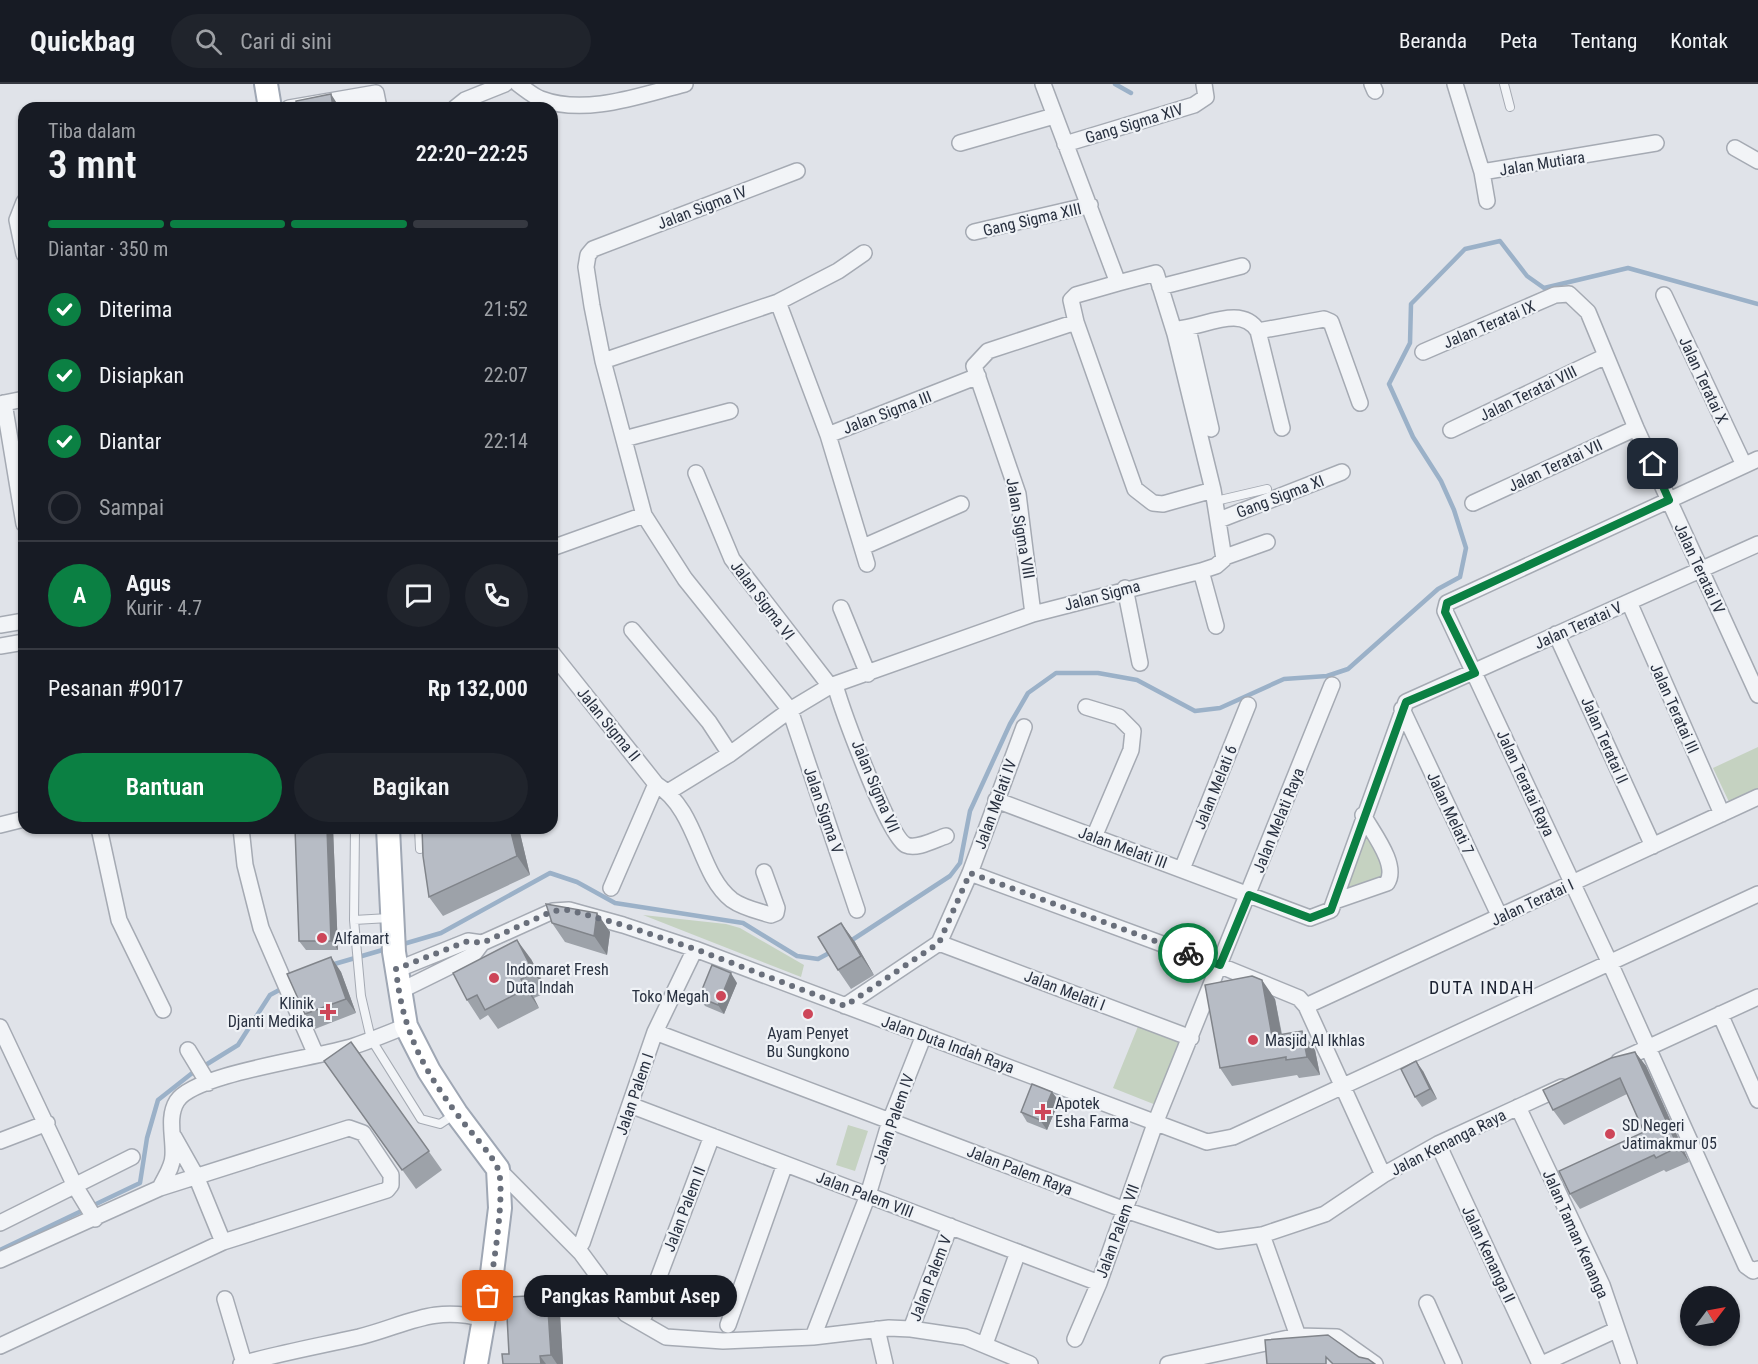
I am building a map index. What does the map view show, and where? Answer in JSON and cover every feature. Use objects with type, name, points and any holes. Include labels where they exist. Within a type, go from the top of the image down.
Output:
[{"type":"main road","points":[[266,84],[269,102]]},
{"type":"main road","points":[[388,834],[396,971],[406,1026],[416,1051],[456,1113],[498,1169],[500,1208],[476,1364]]},
{"type":"street","points":[[462,102],[487,87],[505,84]]},
{"type":"street","points":[[518,84],[541,99],[556,102]]},
{"type":"street","points":[[558,102],[617,101],[659,87],[685,84]]},
{"type":"street","points":[[1043,84],[1118,284]]},
{"type":"street","name":"Gang Sigma XIV","points":[[1065,144],[1201,101],[1207,93],[1204,84]]},
{"type":"street","name":"Jalan Mutiara","points":[[1455,84],[1482,172],[1656,143]]},
{"type":"street","points":[[324,102],[376,93],[378,102]]},
{"type":"street","points":[[960,143],[1054,116]]},
{"type":"street","points":[[1735,148],[1758,161]]},
{"type":"street","name":"Jalan Sigma IV","points":[[603,361],[586,267],[588,255],[593,249],[797,171]]},
{"type":"street","points":[[1482,172],[1487,201]]},
{"type":"street","name":"Gang Sigma XIII","points":[[974,232],[1090,205]]},
{"type":"street","points":[[790,710],[685,579],[644,514],[603,361],[778,302],[845,267],[864,254]]},
{"type":"street","points":[[1160,287],[1242,266]]},
{"type":"street","points":[[978,376],[974,366],[988,351],[1076,322],[1071,300],[1076,295],[1156,273],[1160,287],[1181,331],[1211,429]]},
{"type":"street","name":"Jalan Teratai IV","points":[[1555,295],[1569,294],[1588,312],[1636,428],[1758,695]]},
{"type":"street","name":"Jalan Teratai IX","points":[[1423,352],[1555,295]]},
{"type":"street","name":"Jalan Teratai X","points":[[1664,295],[1744,465]]},
{"type":"street","name":"Jalan Sigma III","points":[[778,302],[828,435],[978,376]]},
{"type":"street","points":[[1181,331],[1241,317],[1251,322],[1258,332],[1282,428]]},
{"type":"street","points":[[1258,332],[1324,319],[1331,322],[1335,326],[1360,403]]},
{"type":"street","name":"Gang Sigma XI","points":[[1076,322],[1135,489],[1153,503],[1216,505],[1342,472]]},
{"type":"street","points":[[1181,331],[1225,556]]},
{"type":"street","name":"Jalan Teratai VIII","points":[[1450,430],[1606,356]]},
{"type":"street","name":"Jalan Sigma VIII","points":[[978,376],[1018,494],[1033,614]]},
{"type":"street","points":[[18,400],[2,404],[18,491]]},
{"type":"street","points":[[624,439],[730,411]]},
{"type":"street","name":"Jalan Teratai VII","points":[[1473,503],[1636,428]]},
{"type":"street","points":[[828,435],[867,564]]},
{"type":"street","points":[[1669,500],[1758,459]]},
{"type":"street","name":"Jalan Sigma VI","points":[[696,473],[732,560],[832,686]]},
{"type":"street","name":"Jalan Teratai Raya","points":[[1669,500],[1447,603],[1445,612],[1610,962],[1746,1266],[1756,1270]]},
{"type":"street","points":[[863,547],[961,504]]},
{"type":"street","points":[[558,546],[644,514]]},
{"type":"street","name":"Jalan Sigma","points":[[662,788],[730,754],[790,710],[832,686],[1033,614],[1125,588],[1201,571],[1219,564],[1225,556],[1267,542]]},
{"type":"street","name":"Jalan Teratai V","points":[[1402,709],[1406,702],[1758,544]]},
{"type":"street","points":[[1201,571],[1215,626]]},
{"type":"street","points":[[1125,588],[1140,663]]},
{"type":"street","name":"Jalan Teratai III","points":[[1629,602],[1722,814]]},
{"type":"street","points":[[841,608],[867,674]]},
{"type":"street","points":[[0,625],[18,622]]},
{"type":"street","points":[[632,630],[709,722],[730,754]]},
{"type":"street","name":"Jalan Teratai II","points":[[1556,634],[1653,846]]},
{"type":"street","points":[[0,646],[18,643]]},
{"type":"street","name":"Jalan Sigma II","points":[[558,660],[662,788],[679,804],[717,881],[730,898],[740,905],[771,915],[776,913],[777,908],[764,872]]},
{"type":"street","name":"Jalan Melati Raya","points":[[1156,1121],[1191,1038],[1226,968],[1249,895],[1332,685]]},
{"type":"street","name":"Jalan Sigma VII","points":[[832,686],[880,804],[899,840],[906,845],[913,846],[946,836]]},
{"type":"street","name":"Jalan Melati 6","points":[[1182,869],[1248,705]]},
{"type":"street","points":[[1086,707],[1119,717],[1133,731],[1131,750],[1094,837]]},
{"type":"street","points":[[1335,901],[1363,815],[1402,709]]},
{"type":"street","name":"Jalan Melati 7","points":[[1402,709],[1500,917]]},
{"type":"street","name":"Jalan Sigma V","points":[[790,710],[857,910]]},
{"type":"street","name":"Jalan Melati IV","points":[[939,943],[970,873],[1024,726]]},
{"type":"street","points":[[613,882],[662,788]]},
{"type":"street","name":"Jalan Teratai I","points":[[1306,1006],[1758,797]]},
{"type":"street","name":"Jalan Melati III","points":[[996,800],[1310,918],[1331,910],[1335,901],[1387,883],[1390,878],[1391,868],[1363,815]]},
{"type":"street","points":[[0,825],[18,820]]},
{"type":"street","points":[[100,834],[119,920],[163,1010]]},
{"type":"street","points":[[242,834],[252,902],[316,1055]]},
{"type":"street","points":[[970,873],[1226,968],[1299,998],[1306,1006]]},
{"type":"street","name":"Jalan Duta Indah Raya","points":[[396,971],[474,955],[482,943],[553,911],[569,910],[695,949],[1156,1121],[1206,1142],[1233,1137],[1758,894]]},
{"type":"street","name":"Jalan Duta Indah Raya","points":[[396,971],[468,941],[482,943]]},
{"type":"street","points":[[845,1006],[939,943]]},
{"type":"street","name":"Jalan Melati I","points":[[939,943],[1191,1038]]},
{"type":"street","name":"Jalan Palem I","points":[[582,1243],[655,1032],[695,949]]},
{"type":"street","points":[[1600,1070],[1758,997]]},
{"type":"street","name":"Jalan Kenanga Raya","points":[[1306,1006],[1383,1175],[1438,1144],[1579,1079]]},
{"type":"street","points":[[1720,1014],[1758,1100]]},
{"type":"street","points":[[160,1188],[172,1165],[172,1113],[178,1100],[189,1090],[206,1080],[316,1055],[372,1039],[406,1026]]},
{"type":"street","points":[[0,1027],[7,1060],[47,1123],[78,1190],[93,1216]]},
{"type":"street","name":"Jalan Palem Raya","points":[[655,1032],[1125,1210],[1218,1241],[1262,1235],[1325,1214],[1383,1175]]},
{"type":"street","name":"Jalan Palem IV","points":[[813,1337],[868,1195],[890,1121],[924,1035]]},
{"type":"street","points":[[190,1055],[206,1080]]},
{"type":"street","name":"Jalan Palem VIII","points":[[630,1105],[1099,1283]]},
{"type":"street","name":"Jalan Taman Kenanga","points":[[1518,1107],[1602,1285],[1629,1364]]},
{"type":"street","name":"Jalan Palem VII","points":[[1075,1340],[1099,1283],[1156,1121]]},
{"type":"street","points":[[0,1141],[47,1123]]},
{"type":"street","points":[[0,1260],[93,1216],[160,1188],[349,1128],[363,1133],[392,1174],[391,1185],[387,1191],[224,1242],[0,1346]]},
{"type":"street","points":[[172,1134],[196,1176],[224,1242]]},
{"type":"street","name":"Jalan Palem II","points":[[644,1316],[712,1136]]},
{"type":"street","name":"Jalan Kenanga II","points":[[1438,1144],[1541,1364]]},
{"type":"street","points":[[0,1223],[78,1190],[132,1157]]},
{"type":"street","points":[[728,1325],[785,1164]]},
{"type":"street","points":[[498,1169],[581,1253],[626,1314],[666,1337],[700,1341],[813,1337],[911,1329],[965,1338],[985,1344],[1030,1364]]},
{"type":"street","name":"Jalan Palem V","points":[[911,1329],[950,1226]]},
{"type":"street","points":[[1262,1235],[1298,1336]]},
{"type":"street","points":[[985,1344],[1018,1252]]},
{"type":"street","points":[[225,1299],[243,1364],[278,1358],[358,1337],[412,1319],[438,1314],[460,1313],[484,1319]]},
{"type":"street","points":[[1427,1304],[1454,1364]]},
{"type":"street","points":[[1541,1364],[1616,1330]]},
{"type":"street","points":[[878,1333],[885,1364]]},
{"type":"street","points":[[1168,1364],[1298,1336],[1337,1337],[1375,1364]]},
{"type":"lane","points":[[1504,84],[1510,107]]},
{"type":"lane","points":[[1216,505],[1220,500],[1267,489]]},
{"type":"lane","points":[[355,834],[354,920],[361,996],[372,1039],[421,1119],[440,1124],[456,1113]]},
{"type":"lane","points":[[419,834],[420,849]]},
{"type":"lane","points":[[354,920],[392,923]]},
{"type":"green space","points":[[1758,747],[1758,791],[1730,804],[1713,768]]},
{"type":"green space","points":[[1364,826],[1387,875],[1341,897]]},
{"type":"green space","points":[[643,915],[726,924],[740,928],[804,965],[801,977]]},
{"type":"green space","points":[[1141,1019],[1183,1035],[1156,1105],[1113,1088]]},
{"type":"green space","points":[[848,1125],[868,1131],[855,1171],[836,1165]]},
{"type":"building","points":[[331,94],[332,102],[296,102]]},
{"type":"building","points":[[295,834],[327,834],[331,941],[299,941]]},
{"type":"building","points":[[422,834],[512,834],[517,856],[429,897]]},
{"type":"building","points":[[546,904],[597,913],[594,936],[552,923]]},
{"type":"building","points":[[841,923],[861,956],[838,970],[818,937]]},
{"type":"building","points":[[517,940],[534,973],[521,979],[526,989],[485,1010],[477,995],[467,1000],[453,973]]},
{"type":"building","points":[[331,957],[346,999],[305,1014],[287,974]]},
{"type":"building","points":[[712,965],[731,973],[718,1005],[699,997]]},
{"type":"building","points":[[1252,976],[1262,980],[1272,1036],[1302,1031],[1307,1057],[1286,1060],[1286,1057],[1220,1068],[1205,985]]},
{"type":"building","points":[[351,1042],[429,1151],[402,1170],[324,1061]]},
{"type":"building","points":[[1635,1052],[1678,1147],[1656,1158],[1654,1155],[1570,1194],[1559,1171],[1644,1132],[1620,1078],[1553,1110],[1543,1090],[1611,1058]]},
{"type":"building","points":[[1416,1061],[1430,1089],[1415,1097],[1401,1069]]},
{"type":"building","points":[[1032,1084],[1052,1092],[1040,1120],[1021,1112]]},
{"type":"building","points":[[547,1295],[551,1355],[540,1356],[541,1364],[503,1364],[502,1354],[509,1354],[506,1297]]},
{"type":"building","points":[[1328,1335],[1359,1357],[1375,1364],[1333,1364],[1326,1357],[1326,1364],[1267,1364],[1265,1340]]},
{"type":"waterway","points":[[1115,84],[1131,93]]},
{"type":"waterway","points":[[849,942],[950,876],[960,863],[970,811],[1010,724],[1028,693],[1056,673],[1098,673],[1137,680],[1195,711],[1220,708],[1284,679],[1327,676],[1348,669],[1438,589],[1460,577],[1466,548],[1454,510],[1441,481],[1413,437],[1389,384],[1410,343],[1411,304],[1465,249],[1500,241],[1527,276],[1544,288],[1628,268],[1758,304]]},
{"type":"waterway","points":[[400,945],[441,933],[550,873],[577,882],[615,903],[743,923],[797,956],[818,959],[831,952]]},
{"type":"waterway","points":[[331,965],[386,949]]},
{"type":"waterway","points":[[0,1250],[140,1183],[147,1138],[158,1100],[191,1074],[238,1045],[270,995],[283,988]]},
{"type":"way so far","points":[[488,1296],[500,1208],[498,1169],[456,1113],[416,1051],[406,1026],[398,992],[396,969],[468,941],[482,943],[553,911],[569,910],[695,949],[845,1006],[939,943],[970,873],[1188,953]]},
{"type":"place","name":"Alfamart","points":[[322,938]]},
{"type":"place","name":"Indomaret Fresh Duta Indah","points":[[494,978]]},
{"type":"place","name":"Toko Megah","points":[[721,996]]},
{"type":"place","name":"Klinik Djanti Medika","points":[[328,1012]]},
{"type":"place","name":"Ayam Penyet Bu Sungkono","points":[[808,1014]]},
{"type":"place","name":"Masjid Al Ikhlas","points":[[1253,1040]]},
{"type":"place","name":"Apotek Esha Farma","points":[[1043,1112]]},
{"type":"place","name":"SD Negeri Jatimakmur 05","points":[[1610,1134]]},
{"type":"place","name":"Pangkas Rambut Asep","points":[[488,1296]]},
{"type":"district","name":"DUTA INDAH","points":[[1482,988]]},
{"type":"route","points":[[1188,953],[1220,965],[1249,895],[1310,918],[1331,910],[1363,815],[1406,702],[1475,673],[1445,612],[1447,603],[1669,500],[1653,464]]}]
